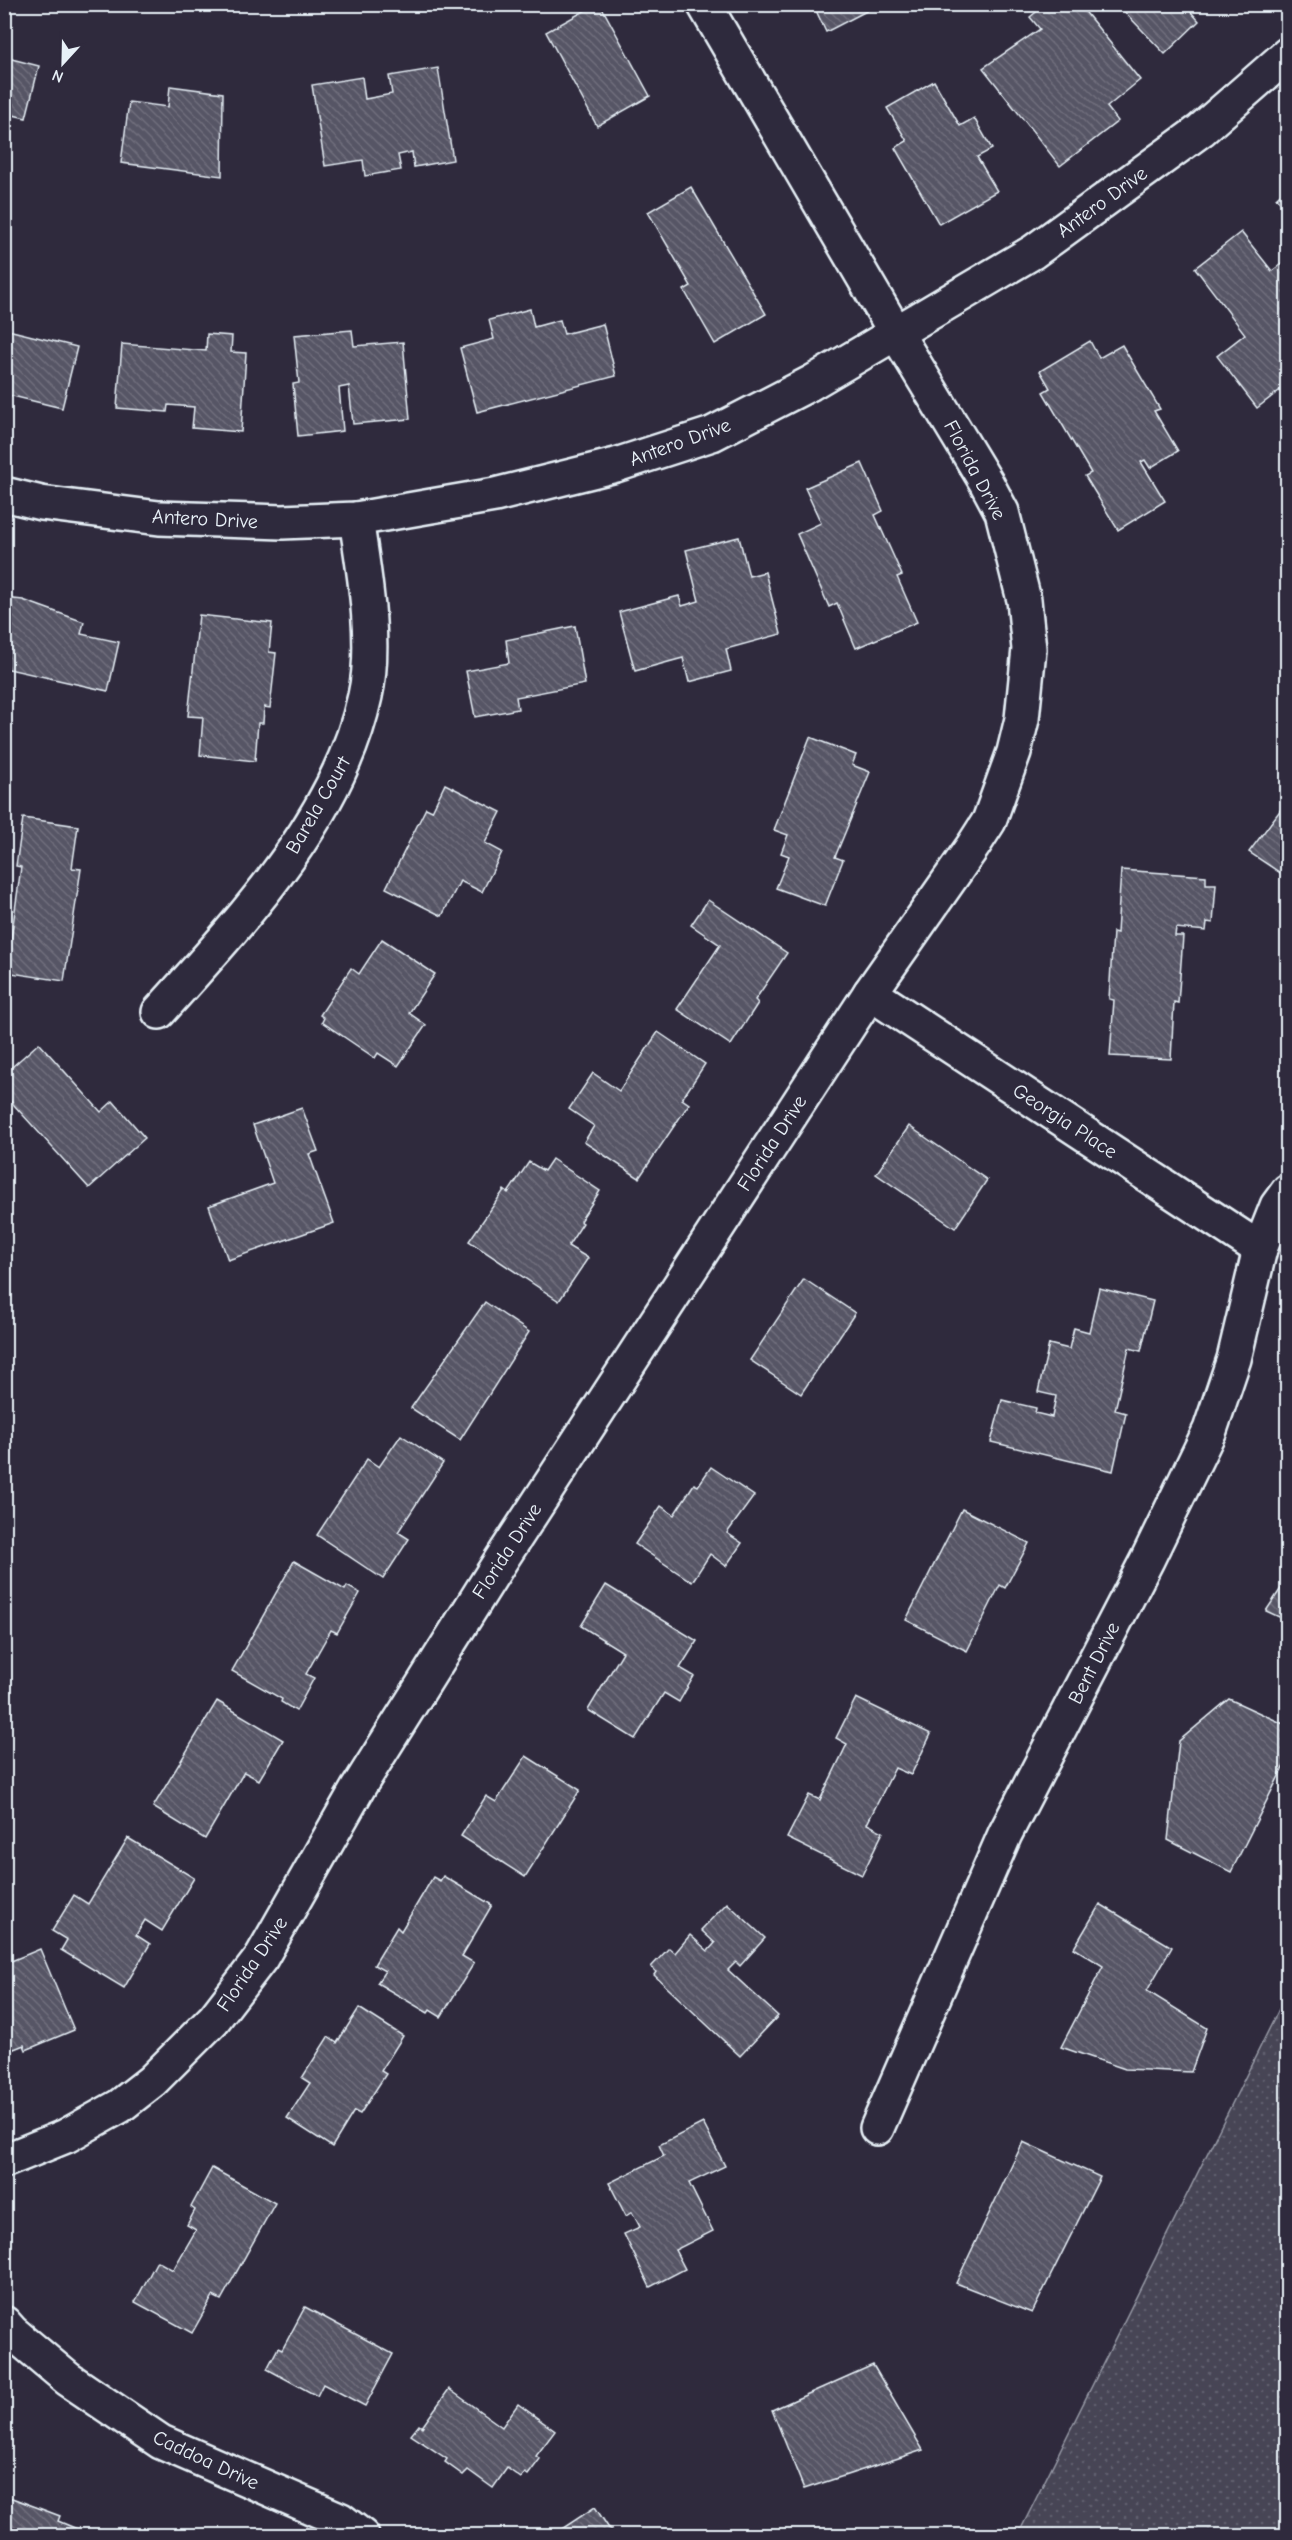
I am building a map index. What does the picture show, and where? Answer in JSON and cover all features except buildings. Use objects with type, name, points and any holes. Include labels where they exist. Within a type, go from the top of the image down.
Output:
[{"type":"street","name":"Florida Drive","points":[[4,2161],[66,2136],[120,2106],[152,2081],[214,2019],[261,1958],[358,1788],[501,1560],[870,993],[988,821],[1014,752],[1022,719],[1029,649],[1024,600],[1002,512],[704,4]]},
{"type":"street","name":"Antero Drive","points":[[4,494],[41,503],[159,518],[282,522],[356,519],[495,495],[616,465],[712,434],[811,383],[1033,252],[1201,130],[1287,54]]},
{"type":"street","name":"Barela Court","points":[[159,1012],[223,941],[264,891],[302,837],[335,782],[352,743],[366,694],[369,656],[364,571],[356,519]]},
{"type":"street","name":"Georgia Place","points":[[870,993],[1260,1249]]},
{"type":"street","name":"Bent Drive","points":[[877,2128],[1005,1834],[1147,1560],[1210,1430],[1234,1359],[1260,1249],[1277,1206],[1287,1191]]},
{"type":"street","name":"Caddoa Drive","points":[[4,2322],[12,2332],[68,2379],[161,2442],[341,2520],[362,2535]]},
{"type":"shaded area","points":[[1287,1993],[1287,2535],[1018,2535]]}]
